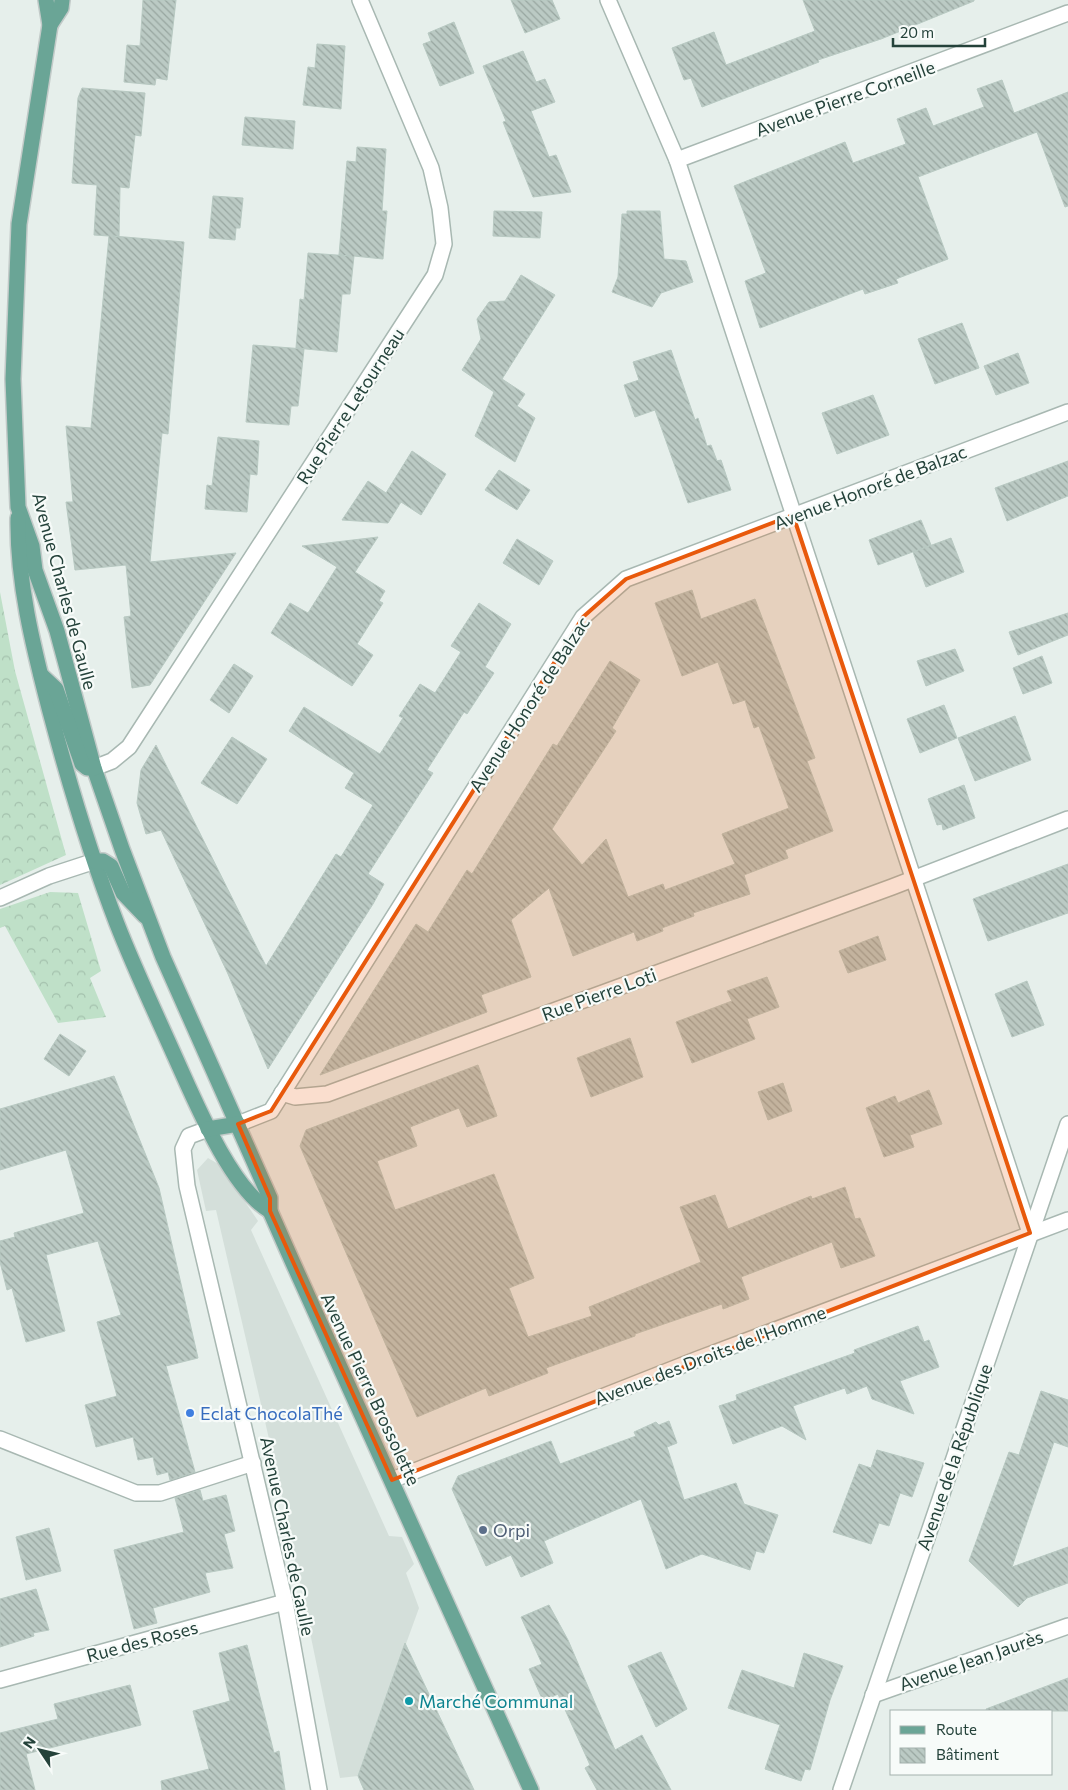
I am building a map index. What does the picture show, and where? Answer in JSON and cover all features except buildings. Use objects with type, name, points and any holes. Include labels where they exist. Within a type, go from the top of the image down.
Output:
[{"type":"main road","name":"Avenue Charles de Gaulle","points":[[46,0],[50,25],[20,224],[13,379],[18,507],[32,546],[36,570],[57,631],[94,768],[149,921],[183,1002]]},
{"type":"main road","name":"Avenue Charles de Gaulle","points":[[50,25],[61,8],[62,0]]},
{"type":"main road","points":[[18,507],[20,564],[41,675],[95,862],[136,969],[208,1129],[219,1149],[258,1204],[270,1211]]},
{"type":"main road","points":[[41,675],[56,689],[82,764],[87,768],[94,768]]},
{"type":"main road","points":[[95,862],[103,861],[111,866],[123,893],[149,921]]},
{"type":"main road","name":"Avenue Pierre Brossolette","points":[[183,1002],[270,1198],[270,1211],[531,1790]]},
{"type":"main road","points":[[208,1129],[238,1124]]},
{"type":"street","name":"Rue Pierre Letourneau","points":[[94,768],[112,761],[129,747],[435,275],[444,244],[440,208],[430,168],[360,0]]},
{"type":"street","points":[[608,0],[677,160],[792,515],[1030,1233]]},
{"type":"street","name":"Avenue Pierre Corneille","points":[[677,160],[1068,13]]},
{"type":"street","name":"Avenue Honoré de Balzac","points":[[238,1124],[271,1110],[583,617],[626,579],[1068,412]]},
{"type":"street","name":"Rue Pierre Loti","points":[[282,1093],[295,1097],[327,1094],[913,879],[1068,819]]},
{"type":"street","points":[[0,898],[49,876],[95,862]]},
{"type":"street","name":"Avenue de la République","points":[[841,1790],[1068,1124]]},
{"type":"street","name":"Avenue Charles de Gaulle","points":[[208,1129],[189,1136],[183,1149],[187,1186],[285,1602],[318,1790]]},
{"type":"street","name":"Avenue des Droits de l'Homme","points":[[392,1480],[689,1362],[1068,1220]]},
{"type":"street","points":[[0,1439],[136,1493],[160,1493],[253,1463]]},
{"type":"street","name":"Rue des Roses","points":[[0,1680],[285,1602]]},
{"type":"street","name":"Avenue Jean Jaurès","points":[[873,1694],[1068,1626]]},
{"type":"highlighted area","points":[[793,515],[1030,1233],[392,1480],[270,1211],[270,1198],[238,1124],[271,1111],[583,617],[626,579]]},
{"type":"shaded area","points":[[208,1158],[220,1165],[258,1221],[251,1230],[389,1536],[402,1537],[414,1564],[406,1573],[419,1608],[358,1776],[340,1778],[279,1482],[216,1210],[206,1211],[197,1170]]},
{"type":"green space","points":[[0,592],[15,671],[66,855],[0,885]]},
{"type":"green space","points":[[50,892],[78,893],[101,971],[90,978],[106,1017],[58,1023],[5,926],[0,928],[0,909]]},
{"type":"place","name":"Eclat ChocolaThé","points":[[190,1413]]},
{"type":"place","name":"Orpi","points":[[483,1530]]},
{"type":"place","name":"Marché Communal","points":[[409,1701]]}]
